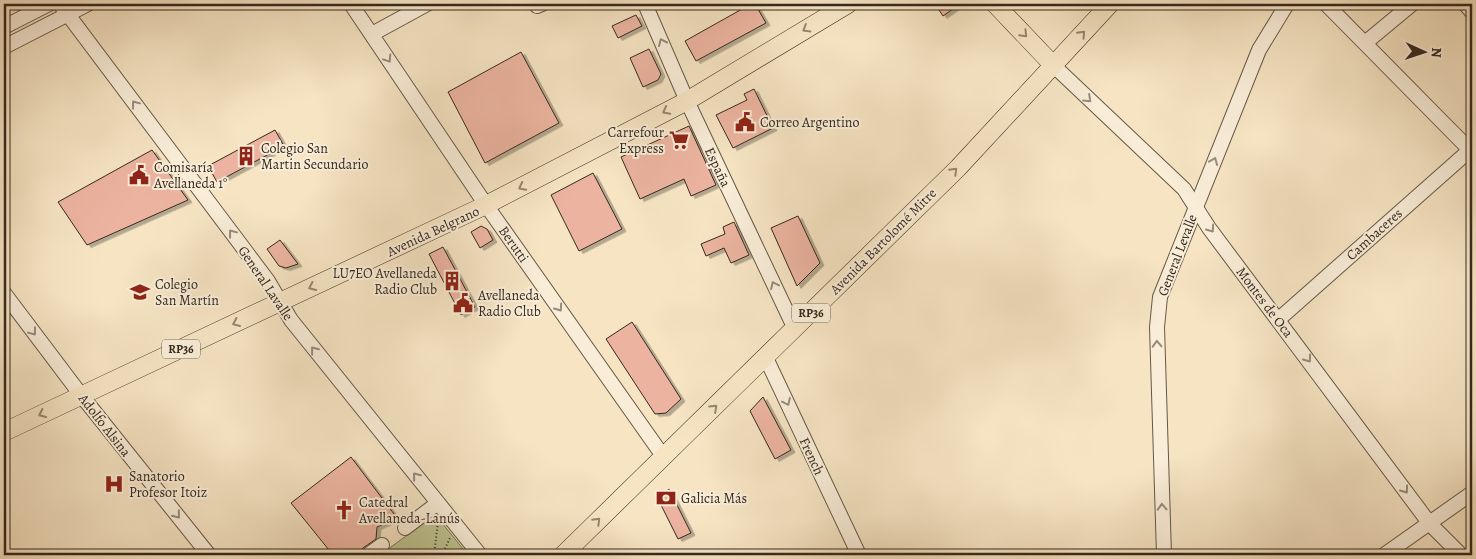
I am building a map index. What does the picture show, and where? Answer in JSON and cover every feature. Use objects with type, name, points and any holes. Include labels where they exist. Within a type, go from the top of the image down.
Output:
[{"type":"main road","name":"Avenida Belgrano","points":[[4,432],[486,205],[687,100],[848,4]]},
{"type":"main road","points":[[995,4],[1053,65]]},
{"type":"main road","name":"Avenida Bartolomé Mitre","points":[[563,555],[766,358],[974,150],[1110,4]]},
{"type":"street","points":[[4,27],[49,4]]},
{"type":"street","points":[[4,47],[64,9],[88,4]]},
{"type":"street","name":"Berutti","points":[[351,4],[486,205],[663,456]]},
{"type":"street","points":[[372,34],[427,4]]},
{"type":"street","name":"España","points":[[645,4],[687,100],[794,329]]},
{"type":"street","name":"General Levalle","points":[[1164,555],[1157,310],[1160,297],[1259,50],[1287,4]]},
{"type":"street","points":[[1326,4],[1471,151]]},
{"type":"street","points":[[1365,43],[1412,4]]},
{"type":"street","points":[[1465,4],[1472,12]]},
{"type":"street","name":"General Lavalle","points":[[64,9],[268,281],[291,320],[480,555]]},
{"type":"street","name":"Montes de Oca","points":[[1053,65],[1184,189],[1209,228],[1430,524],[1461,555]]},
{"type":"street","name":"Cambaceres","points":[[1278,319],[1471,151]]},
{"type":"street","name":"Adolfo Alsina","points":[[4,293],[81,395],[209,555]]},
{"type":"street","name":"French","points":[[766,358],[859,555]]},
{"type":"street","points":[[1384,555],[1472,493]]},
{"type":"street","points":[[405,528],[442,508]]},
{"type":"street","points":[[368,555],[382,545]]},
{"type":"path","points":[[434,555],[436,525],[442,508]]},
{"type":"path","points":[[442,555],[447,543],[459,529]]},
{"type":"green space","points":[[432,517],[438,518],[468,555],[380,555]]},
{"type":"building","points":[[751,4],[755,4],[766,23],[696,61],[685,41]]},
{"type":"building","points":[[935,4],[960,4],[943,16]]},
{"type":"building","points":[[636,15],[642,26],[618,38],[612,26]]},
{"type":"building","points":[[649,49],[661,74],[658,80],[643,87],[630,58]]},
{"type":"building","points":[[521,52],[559,123],[485,163],[448,92]]},
{"type":"building","name":"Correo Argentino","points":[[754,89],[773,128],[733,148],[716,115],[747,100],[744,94]]},
{"type":"building","points":[[689,126],[716,185],[691,196],[684,179],[640,199],[621,157]]},
{"type":"building","name":"Colegio San Martin Secundario","points":[[275,130],[284,146],[217,182],[208,166]]},
{"type":"building","name":"Comisaría Avellaneda 1°","points":[[152,150],[188,200],[87,245],[58,202]]},
{"type":"building","points":[[593,173],[622,229],[579,251],[551,195]]},
{"type":"building","points":[[798,216],[820,263],[797,286],[771,228]]},
{"type":"building","points":[[734,222],[749,255],[731,263],[724,248],[706,256],[701,244],[725,234],[723,227]]},
{"type":"building","points":[[481,226],[487,229],[493,240],[480,248],[471,232]]},
{"type":"building","points":[[280,240],[298,264],[286,268],[279,266],[267,249]]},
{"type":"building","name":"LU7EO Avellaneda Radio Club","points":[[443,247],[475,307],[461,315],[429,254]]},
{"type":"building","points":[[632,322],[681,399],[666,413],[655,414],[606,339]]},
{"type":"building","points":[[763,397],[791,450],[775,459],[750,411]]},
{"type":"building","name":"Catedral Avellaneda-Lanús","points":[[351,457],[397,518],[377,527],[376,539],[363,548],[359,555],[333,555],[291,503]]},
{"type":"building","points":[[669,489],[691,533],[678,539],[658,499]]},
{"type":"place","name":"Correo Argentino","points":[[745,122]]},
{"type":"place","name":"Carrefour Express","points":[[679,140]]},
{"type":"place","name":"Colegio San Martin Secundario","points":[[246,156]]},
{"type":"place","name":"Comisaría Avellaneda 1°","points":[[139,175]]},
{"type":"place","name":"LU7EO Avellaneda Radio Club","points":[[452,281]]},
{"type":"place","name":"Colegio San Martín","points":[[140,292]]},
{"type":"place","name":"Avellaneda Radio Club","points":[[463,303]]},
{"type":"place","name":"Sanatorio Profesor Itoiz","points":[[114,484]]},
{"type":"place","name":"Galicia Más","points":[[666,498]]},
{"type":"place","name":"Catedral Avellaneda-Lanús","points":[[344,510]]}]
